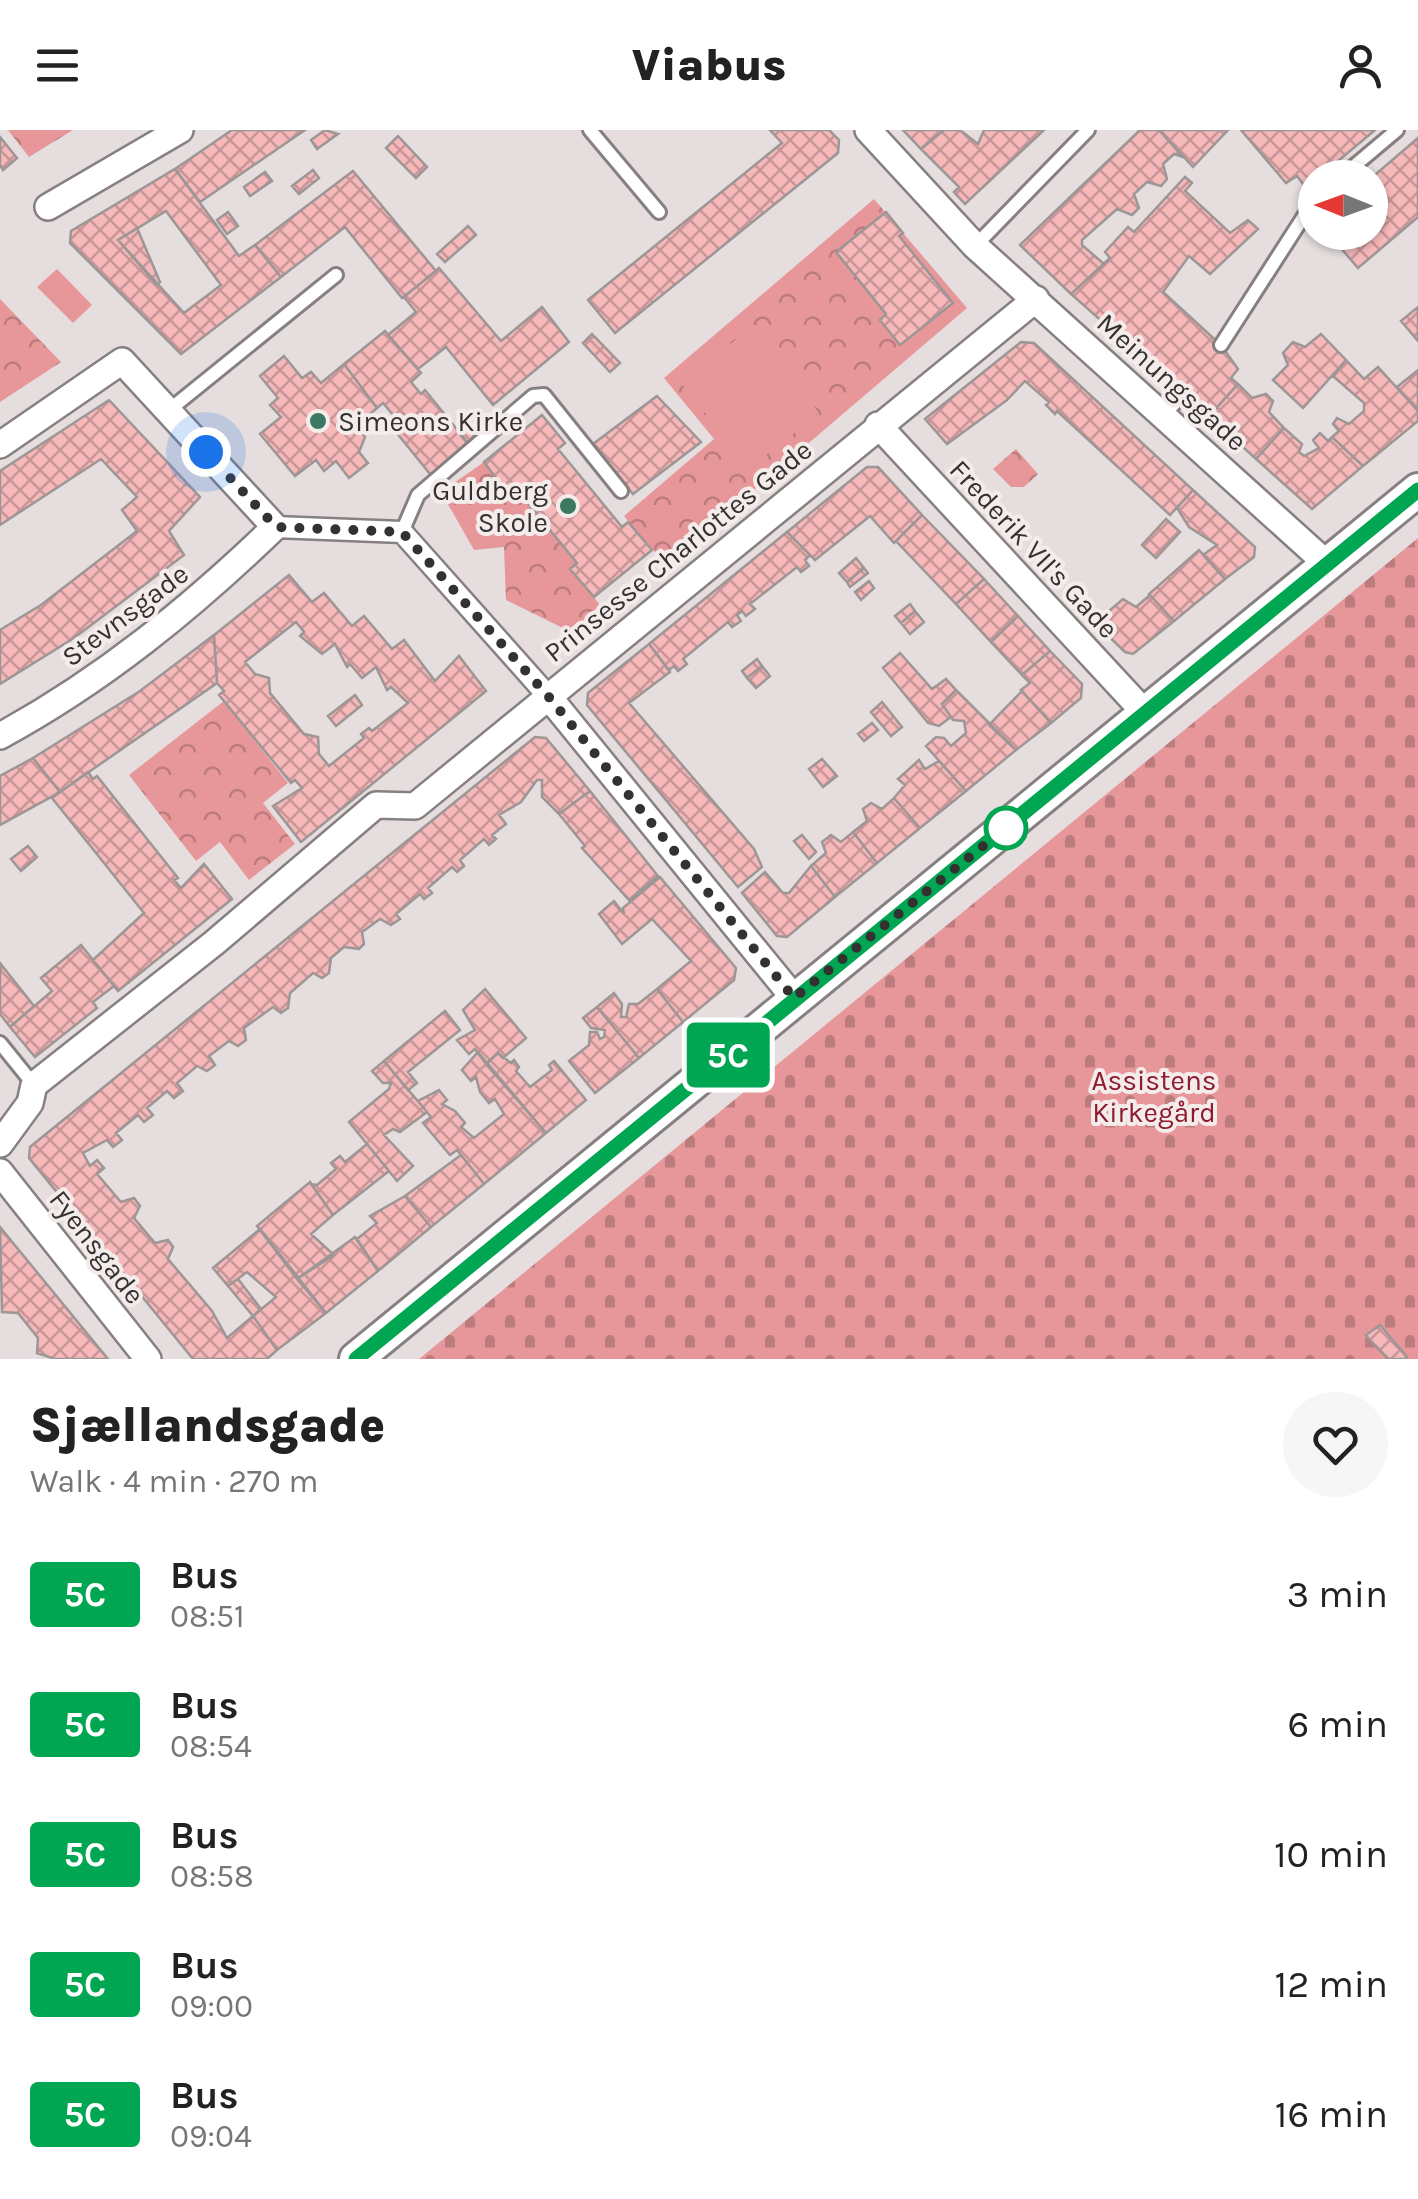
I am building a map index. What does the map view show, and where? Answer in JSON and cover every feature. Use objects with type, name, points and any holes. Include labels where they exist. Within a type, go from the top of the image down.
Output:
[{"type":"street","points":[[48,208],[180,130]]},
{"type":"street","name":"Meinungsgade","points":[[868,130],[976,246],[1326,564]]},
{"type":"street","name":"Prinsesse Charlottes Gade","points":[[0,1144],[30,1103],[34,1085],[214,943],[376,804],[415,806],[1036,299]]},
{"type":"street","points":[[0,445],[122,362],[276,527],[402,532],[548,696],[794,998]]},
{"type":"street","name":"Frederik VII's Gade","points":[[878,425],[1146,714]]},
{"type":"street","points":[[356,1359],[1418,490]]},
{"type":"street","name":"Stevnsgade","points":[[0,736],[122,661],[204,596],[276,527]]},
{"type":"street","name":"Fyensgade","points":[[0,1172],[148,1359]]},
{"type":"lane","points":[[590,130],[659,212]]},
{"type":"lane","points":[[976,246],[1088,130]]},
{"type":"lane","points":[[1361,160],[1397,130]]},
{"type":"lane","points":[[1221,345],[1298,225]]},
{"type":"lane","points":[[168,411],[336,275]]},
{"type":"lane","points":[[1164,415],[1184,393]]},
{"type":"lane","points":[[402,532],[418,495],[534,396],[544,395],[622,491]]},
{"type":"lane","points":[[0,1044],[34,1085]]},
{"type":"green space","points":[[8,130],[73,130],[29,157]]},
{"type":"green space","points":[[874,199],[967,308],[666,565],[624,516],[714,439],[664,378]]},
{"type":"green space","points":[[57,269],[92,305],[73,323],[37,287]]},
{"type":"green space","points":[[0,299],[61,362],[0,402]]},
{"type":"green space","points":[[752,327],[819,413],[749,469],[681,383]]},
{"type":"green space","points":[[1016,449],[1038,474],[1024,487],[1011,487],[993,469]]},
{"type":"green space","points":[[484,462],[506,490],[513,485],[577,563],[571,569],[600,605],[571,632],[506,600],[504,547],[474,550],[441,492]]},
{"type":"green space","name":"Assistens Kirkegård","points":[[1418,538],[1418,1359],[419,1359]]},
{"type":"green space","points":[[224,701],[288,783],[263,803],[295,844],[249,880],[220,842],[196,861],[129,775]]},
{"type":"building","points":[[232,130],[305,130],[200,202],[175,169]]},
{"type":"building","points":[[325,130],[338,134],[317,149],[311,140]]},
{"type":"building","points":[[770,130],[829,130],[839,140],[838,153],[615,333],[588,300],[782,143]]},
{"type":"building","points":[[903,130],[944,130],[921,149]]},
{"type":"building","points":[[944,130],[960,130],[978,144],[984,130],[1044,130],[965,204],[954,192],[959,187],[921,149]]},
{"type":"building","points":[[1140,130],[1159,130],[1183,157],[1174,154],[1163,164],[1167,179],[1161,186],[1147,182],[1134,194],[1139,208],[1132,215],[1117,209],[1082,240],[1082,245],[1104,264],[1071,294],[1020,245]]},
{"type":"building","points":[[1159,130],[1228,130],[1193,167]]},
{"type":"building","points":[[1241,130],[1375,130],[1339,160],[1298,160],[1298,177],[1286,183]]},
{"type":"building","points":[[398,136],[427,167],[416,178],[386,148]]},
{"type":"building","points":[[0,137],[17,158],[3,170],[0,165]]},
{"type":"building","points":[[1418,138],[1418,217],[1388,242],[1388,164]]},
{"type":"building","points":[[175,169],[239,256],[255,245],[281,277],[181,354],[70,243],[71,231]],"holes":[[[166,211],[221,285],[184,313],[118,240]]]},
{"type":"building","points":[[313,170],[319,178],[299,194],[292,186]]},
{"type":"building","points":[[353,171],[436,271],[402,298],[345,227],[281,277],[255,245]]},
{"type":"building","points":[[265,172],[272,181],[250,196],[244,187]]},
{"type":"building","points":[[1185,177],[1192,183],[1185,191],[1230,233],[1248,220],[1258,229],[1210,274],[1189,256],[1163,292],[1221,345],[1238,369],[1231,378],[1238,384],[1209,416],[1071,294],[1110,258],[1105,252],[1128,227],[1134,232]]},
{"type":"building","points":[[228,212],[238,226],[227,234],[217,220]]},
{"type":"building","points":[[886,212],[903,233],[899,236],[953,303],[900,345],[880,320],[886,314],[836,252]]},
{"type":"building","points":[[468,226],[476,235],[445,262],[437,254]]},
{"type":"building","points":[[137,228],[160,282],[157,285],[118,240]]},
{"type":"building","points":[[1342,250],[1379,250],[1358,268]]},
{"type":"building","name":"Guldberg Skole","points":[[439,268],[501,341],[542,307],[569,342],[493,405],[446,347],[418,369],[388,335],[416,312],[404,297]]},
{"type":"building","points":[[1418,307],[1418,341],[1401,321]]},
{"type":"building","points":[[385,331],[421,373],[411,382],[421,394],[425,390],[472,448],[434,479],[388,422],[394,416],[383,403],[377,408],[344,364]]},
{"type":"building","points":[[592,334],[620,363],[610,372],[583,343]]},
{"type":"building","points":[[1321,334],[1346,360],[1303,408],[1273,380],[1288,365],[1283,353],[1293,342],[1305,347]]},
{"type":"building","points":[[1021,342],[1034,343],[1193,490],[1170,515],[1057,411],[1055,414],[1046,405],[1049,402],[1025,381],[1007,400],[947,444],[925,419]]},
{"type":"building","name":"Simeons Kirke","points":[[284,356],[302,378],[311,372],[321,383],[344,364],[377,408],[356,426],[365,437],[359,452],[368,463],[349,478],[336,461],[324,471],[316,460],[295,476],[260,434],[281,417],[270,405],[278,398],[260,376]]},
{"type":"building","points":[[1346,360],[1364,379],[1378,367],[1418,411],[1418,421],[1363,466],[1332,437],[1339,431],[1333,424],[1337,418],[1349,424],[1364,411],[1364,403],[1333,376]]},
{"type":"building","points":[[1418,370],[1418,411],[1397,387]]},
{"type":"building","points":[[1238,384],[1252,398],[1266,394],[1273,401],[1269,412],[1284,428],[1256,459],[1209,416]]},
{"type":"building","name":"Guldberg Skole","points":[[657,396],[701,442],[633,494],[593,444]]},
{"type":"building","points":[[109,400],[200,497],[169,531],[184,555],[74,638],[0,684],[0,630],[41,605],[137,531],[122,510],[137,497],[101,459],[0,525],[0,471]]},
{"type":"building","name":"Guldberg Skole","points":[[542,415],[565,443],[558,449],[622,527],[628,522],[652,550],[594,597],[570,569],[577,563],[513,485],[506,491],[484,462]]},
{"type":"building","points":[[465,425],[477,439],[469,445],[458,432]]},
{"type":"building","points":[[1284,428],[1302,444],[1299,452],[1304,456],[1319,448],[1313,440],[1320,433],[1328,441],[1332,437],[1363,466],[1312,509],[1256,459]]},
{"type":"building","points":[[867,467],[878,467],[922,515],[894,543],[870,516],[815,560],[787,532]]},
{"type":"building","points":[[1193,490],[1255,547],[1254,557],[1225,579],[1203,555],[1217,545],[1189,527],[1177,508]]},
{"type":"building","points":[[922,515],[984,579],[956,604],[896,541]]},
{"type":"building","points":[[1166,519],[1180,532],[1156,558],[1142,545]]},
{"type":"building","points":[[787,532],[810,555],[805,560],[809,566],[801,572],[797,567],[750,604],[755,609],[746,616],[742,611],[737,615],[741,621],[732,627],[728,622],[683,659],[687,664],[678,671],[674,666],[669,670],[649,644]]},
{"type":"building","points":[[1199,550],[1225,579],[1174,621],[1149,594]]},
{"type":"building","points":[[856,558],[864,568],[847,582],[839,573]]},
{"type":"building","points":[[864,568],[868,573],[850,587],[847,582]]},
{"type":"building","points":[[289,575],[312,602],[324,593],[352,626],[364,616],[392,649],[404,640],[435,681],[459,656],[486,691],[301,842],[273,806],[302,788],[295,780],[291,783],[219,695],[224,691],[217,683],[214,635]],"holes":[[[296,622],[304,632],[300,636],[322,654],[335,644],[347,667],[350,664],[362,678],[376,667],[387,690],[391,687],[408,703],[372,731],[369,728],[361,734],[364,738],[329,766],[319,754],[318,737],[304,734],[270,693],[269,678],[255,674],[245,662]]]},
{"type":"building","points":[[984,579],[1018,616],[991,642],[956,604]]},
{"type":"building","points":[[869,581],[874,588],[861,600],[855,592]]},
{"type":"building","points":[[1150,595],[1174,621],[1133,654],[1125,652],[1095,623],[1123,599],[1136,607]]},
{"type":"building","points":[[910,604],[915,611],[901,623],[895,616]]},
{"type":"building","points":[[915,611],[924,622],[910,634],[901,623]]},
{"type":"building","points":[[1018,616],[1050,651],[1022,675],[991,642]]},
{"type":"building","points":[[214,635],[217,683],[60,792],[33,758],[140,691]]},
{"type":"building","points":[[649,644],[670,672],[629,703],[754,849],[762,867],[738,887],[587,705],[588,693]]},
{"type":"building","points":[[1050,651],[1082,684],[1081,698],[1051,723],[1021,690],[1030,683],[1022,675]]},
{"type":"building","points":[[900,653],[932,689],[946,679],[956,690],[942,704],[951,717],[939,726],[928,723],[883,668]]},
{"type":"building","points":[[757,659],[762,666],[747,678],[742,671]]},
{"type":"building","points":[[762,666],[770,676],[756,688],[747,678]]},
{"type":"building","points":[[956,690],[1016,750],[966,791],[926,746],[936,737],[944,738],[951,746],[966,733],[964,721],[953,720],[942,704]]},
{"type":"building","points":[[1022,691],[1051,723],[1016,750],[989,725]]},
{"type":"building","points":[[355,695],[362,705],[336,726],[328,716]]},
{"type":"building","points":[[882,702],[902,727],[891,736],[871,712]]},
{"type":"building","points":[[872,723],[878,730],[864,741],[858,734]]},
{"type":"building","points":[[535,737],[546,738],[590,791],[559,814],[542,797],[542,780],[537,780],[521,802],[499,815],[506,824],[492,835],[496,839],[489,845],[484,839],[460,860],[464,866],[457,872],[452,867],[428,888],[432,893],[424,899],[420,894],[396,914],[400,919],[391,925],[380,919],[362,932],[364,944],[359,949],[344,947],[331,958],[329,973],[322,978],[313,973],[290,993],[288,1008],[281,1013],[273,1007],[244,1028],[246,1040],[238,1046],[229,1041],[209,1056],[215,1065],[207,1071],[197,1066],[177,1083],[183,1091],[174,1098],[167,1091],[147,1108],[153,1115],[144,1122],[138,1115],[116,1133],[122,1140],[113,1147],[107,1140],[83,1153],[90,1166],[97,1160],[104,1168],[97,1174],[121,1202],[134,1198],[140,1206],[134,1218],[155,1243],[168,1240],[173,1247],[168,1259],[212,1311],[227,1338],[253,1316],[277,1350],[267,1359],[193,1359],[29,1158],[30,1147]]},
{"type":"building","points":[[33,758],[60,792],[0,825],[0,776]]},
{"type":"building","points":[[822,759],[837,776],[823,787],[809,769]]},
{"type":"building","points":[[919,760],[925,769],[939,761],[966,791],[920,828],[894,798],[905,785],[898,779]]},
{"type":"building","points":[[88,772],[93,779],[97,776],[178,878],[174,880],[181,888],[204,864],[232,899],[118,991],[93,960],[144,913],[52,798]]},
{"type":"building","points":[[590,791],[658,876],[629,900],[582,848],[585,846],[559,814]]},
{"type":"building","points":[[894,798],[920,828],[877,863],[853,832],[867,821],[863,809],[871,803],[882,809]]},
{"type":"building","points":[[853,832],[877,863],[835,897],[811,866],[826,853],[822,842],[831,835],[841,842]]},
{"type":"building","points":[[802,835],[816,852],[809,859],[794,841]]},
{"type":"building","points":[[28,846],[37,857],[21,871],[11,859]]},
{"type":"building","points":[[811,866],[835,897],[787,937],[777,936],[742,893],[765,872],[783,893],[789,893]]},
{"type":"building","points":[[660,877],[736,968],[734,980],[683,1022],[657,989],[691,961],[652,919],[622,944],[599,914],[614,901],[624,914],[623,908]]},
{"type":"building","points":[[81,945],[114,986],[93,1002],[97,1008],[35,1057],[10,1027],[52,991],[41,978]]},
{"type":"building","points":[[0,963],[34,1006],[10,1027],[0,1014]]},
{"type":"building","points":[[485,989],[526,1038],[503,1058],[498,1053],[486,1064],[475,1049],[469,1054],[457,1040],[475,1030],[463,1010]]},
{"type":"building","points":[[657,989],[683,1022],[639,1058],[597,1007],[614,993],[622,1004],[621,1017],[626,1017],[629,1004],[638,1004]]},
{"type":"building","points":[[597,1007],[639,1058],[595,1093],[569,1061],[589,1045],[590,1032],[597,1032],[600,1039],[604,1037],[605,1030],[591,1028],[583,1018]]},
{"type":"building","points":[[445,1011],[460,1030],[408,1072],[417,1083],[408,1090],[384,1061]]},
{"type":"building","points":[[478,1052],[546,1133],[484,1184],[457,1150],[450,1155],[423,1123],[431,1117],[418,1101],[439,1090],[447,1100],[442,1104],[455,1111],[465,1123],[461,1127],[474,1138],[504,1114],[495,1099],[489,1103],[480,1092],[476,1077],[471,1081],[462,1070]]},
{"type":"building","points":[[498,1053],[511,1063],[514,1060],[519,1067],[516,1071],[530,1087],[552,1070],[549,1065],[554,1061],[586,1100],[546,1133],[486,1064]]},
{"type":"building","points":[[384,1061],[427,1112],[400,1132],[393,1129],[384,1135],[413,1166],[397,1181],[349,1122],[389,1089],[391,1083],[383,1083],[372,1071]]},
{"type":"building","points":[[367,1144],[389,1171],[333,1215],[311,1184],[317,1185],[336,1169],[331,1163],[340,1156],[345,1162]]},
{"type":"building","points":[[461,1155],[484,1184],[431,1227],[405,1196]]},
{"type":"building","points":[[310,1182],[333,1215],[311,1234],[334,1255],[297,1279],[257,1226]]},
{"type":"building","points":[[405,1196],[431,1227],[378,1271],[357,1239],[377,1223],[370,1216]]},
{"type":"building","points":[[0,1227],[108,1359],[55,1359],[37,1353],[38,1338],[18,1313],[2,1312]]},
{"type":"building","points":[[260,1229],[326,1313],[277,1350],[253,1316],[276,1297],[247,1272],[228,1286],[213,1268]]},
{"type":"building","points":[[355,1237],[378,1271],[326,1313],[297,1279]]},
{"type":"building","points":[[238,1279],[261,1309],[253,1316],[228,1286]]},
{"type":"building","points":[[1380,1325],[1405,1359],[1388,1359],[1368,1338],[1366,1335]]},
{"type":"bus line","name":"5C","points":[[356,1359],[817,977],[1418,490]]},
{"type":"place","name":"Simeons Kirke","points":[[318,421]]},
{"type":"place","name":"Guldberg Skole","points":[[568,506]]},
{"type":"route","points":[[206,452],[276,527],[402,532],[548,696],[794,998],[1013,822],[1006,828]]}]
